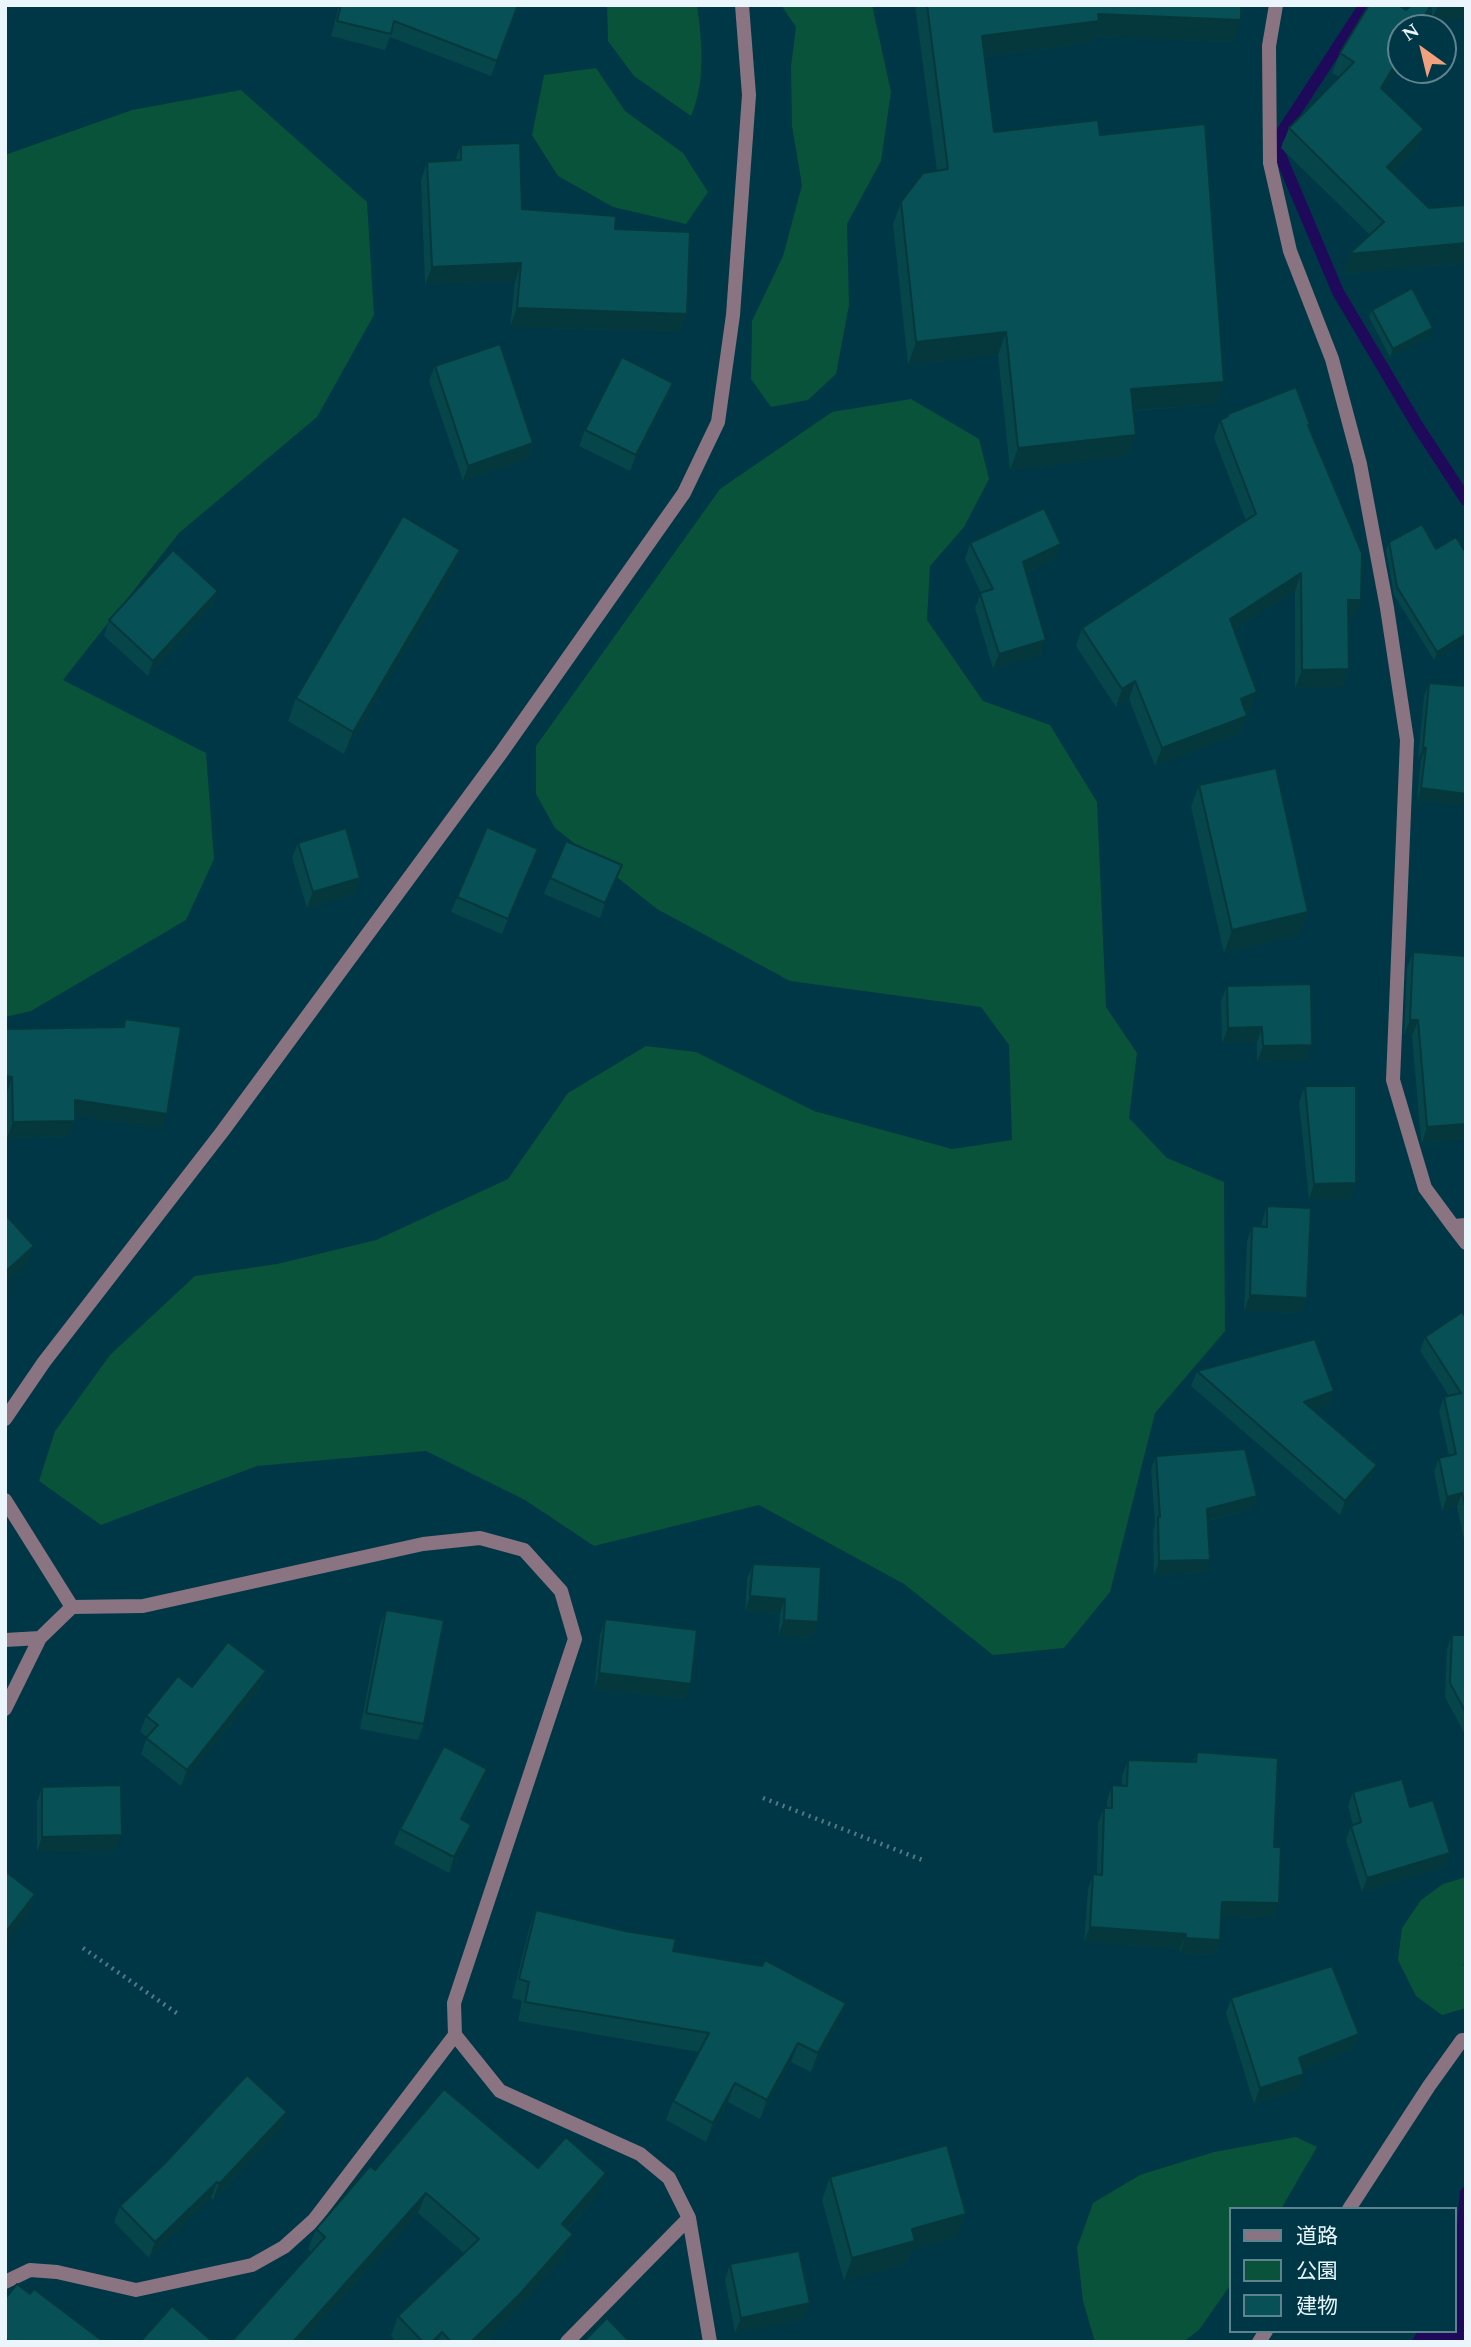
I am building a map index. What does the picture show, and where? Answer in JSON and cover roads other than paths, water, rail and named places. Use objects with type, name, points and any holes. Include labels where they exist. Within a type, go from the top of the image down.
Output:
[{"type":"street","points":[[5,1419],[44,1362],[222,1132],[501,753],[684,493],[718,422],[733,315],[750,95],[742,5]]},
{"type":"street","points":[[1276,5],[1269,46],[1270,163],[1290,251],[1332,359],[1360,464],[1387,608],[1407,740],[1393,1080],[1425,1188],[1460,1226],[1466,1242]]},
{"type":"street","points":[[5,1500],[72,1607]]},
{"type":"street","points":[[5,1709],[40,1638],[72,1607],[143,1606],[423,1544],[480,1538],[524,1550],[561,1591],[575,1639],[454,2003],[455,2035],[500,2091],[640,2154],[669,2178],[689,2218],[710,2342]]},
{"type":"street","points":[[5,1640],[40,1638]]},
{"type":"street","points":[[5,2282],[30,2270],[57,2272],[136,2290],[252,2265],[284,2247],[314,2220],[455,2035]]},
{"type":"street","points":[[1350,2207],[1429,2086],[1462,2040],[1466,2040]]},
{"type":"street","points":[[567,2342],[689,2218]]},
{"type":"waterway","points":[[1365,5],[1275,143],[1338,292],[1417,425],[1466,500]]}]
